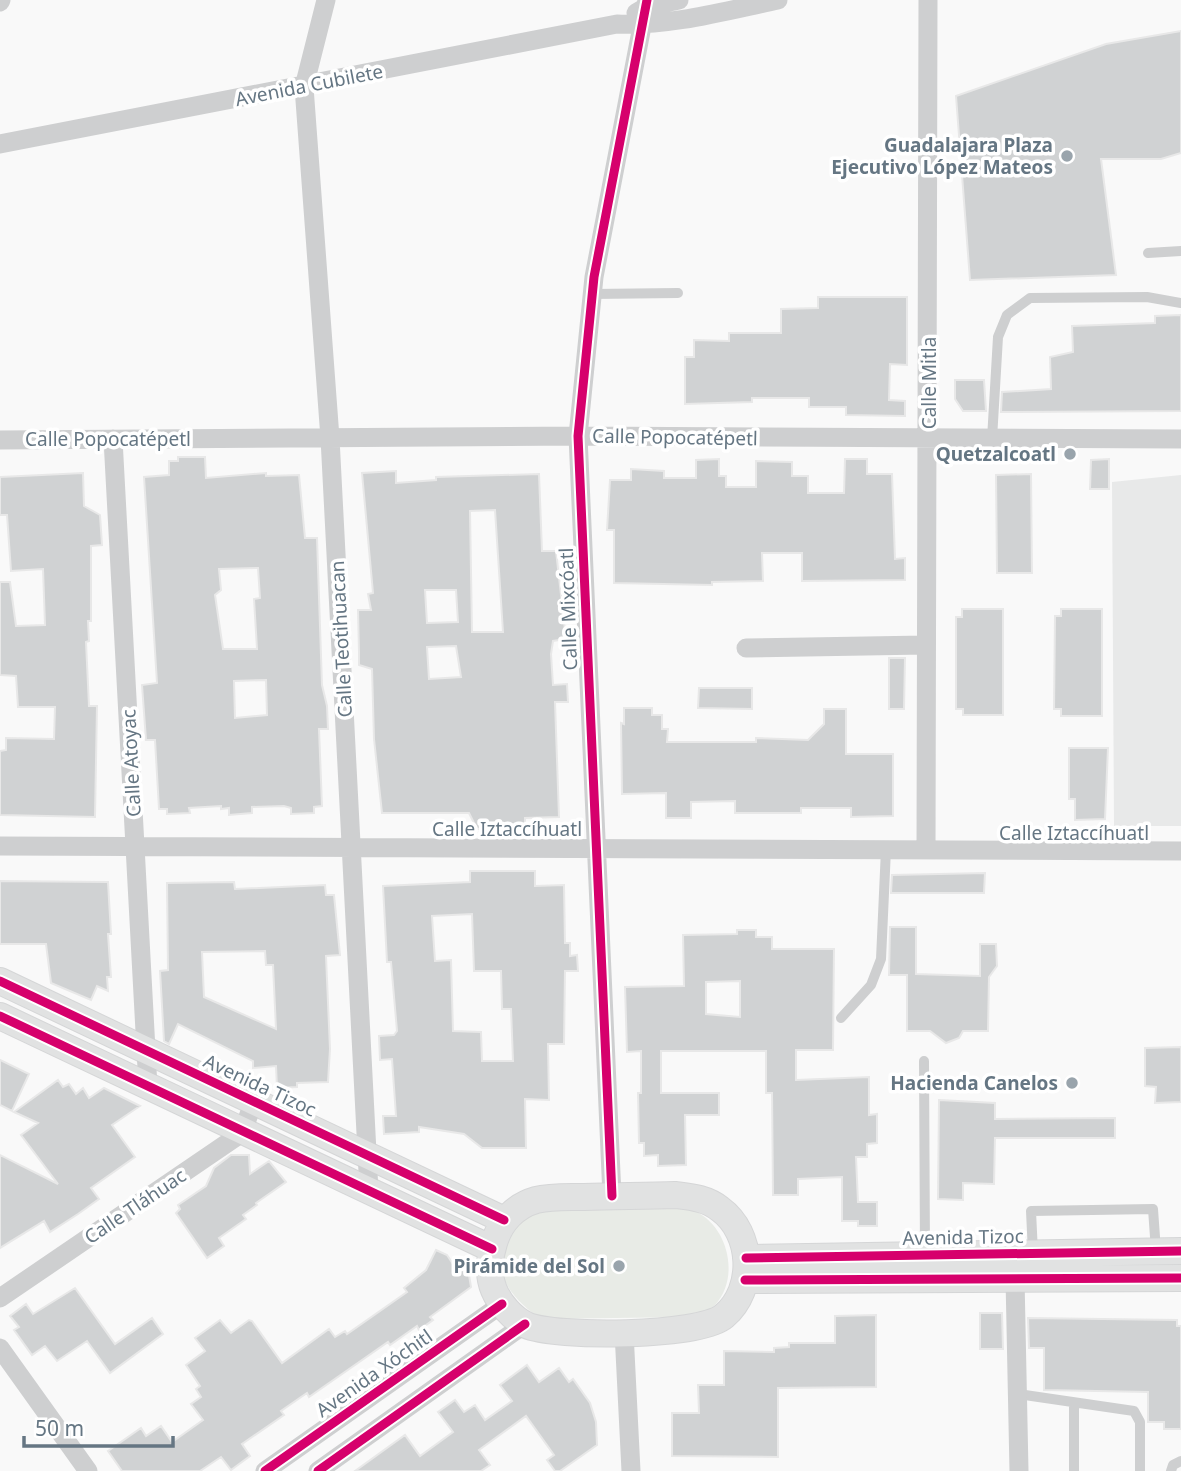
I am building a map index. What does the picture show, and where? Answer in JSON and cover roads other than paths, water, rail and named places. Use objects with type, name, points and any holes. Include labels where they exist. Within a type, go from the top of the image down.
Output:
[{"type":"main road","name":"Avenida Tizoc","points":[[0,982],[504,1220]]},
{"type":"main road","points":[[0,1016],[492,1249]]},
{"type":"main road","points":[[675,1195],[701,1198],[721,1209],[737,1227],[746,1269],[740,1297],[724,1316],[706,1326],[679,1331],[544,1331],[525,1324],[502,1304],[493,1289],[489,1266],[492,1249],[504,1220],[537,1200],[612,1196],[675,1195]]},
{"type":"main road","name":"Avenida Tizoc","points":[[746,1269],[925,1255],[1168,1251]]},
{"type":"main road","points":[[1045,1253],[1058,1279]]},
{"type":"main road","points":[[746,1269],[1058,1279],[1181,1278]]},
{"type":"street","name":"Calle Teotihuacan","points":[[326,0],[304,87],[330,438],[369,1191]]},
{"type":"street","name":"Avenida Cubilete","points":[[0,144],[617,24],[679,0]]},
{"type":"street","name":"Avenida Cubilete","points":[[645,11],[778,0]]},
{"type":"street","name":"Calle Mitla","points":[[926,849],[928,0]]},
{"type":"street","name":"Calle Mixcóatl","points":[[612,1196],[578,436],[592,294],[645,11]]},
{"type":"street","name":"Calle Popocatépetl","points":[[0,440],[578,436],[1181,439]]},
{"type":"street","name":"Calle Atoyac","points":[[113,439],[149,1087]]},
{"type":"street","points":[[746,648],[925,645]]},
{"type":"street","name":"Calle Iztaccíhuatl","points":[[0,846],[1181,850]]},
{"type":"street","points":[[243,1133],[254,1101]]},
{"type":"street","name":"Calle Tláhuac","points":[[0,1298],[243,1133]]},
{"type":"street","points":[[1015,1278],[1019,1471]]},
{"type":"street","name":"Avenida Xóchitl","points":[[265,1471],[502,1304]]},
{"type":"street","points":[[318,1471],[525,1324]]},
{"type":"street","points":[[624,1332],[631,1471]]},
{"type":"street","points":[[0,1348],[88,1471]]},
{"type":"lane","points":[[1148,253],[1181,251]]},
{"type":"lane","points":[[592,294],[678,293]]},
{"type":"lane","points":[[992,439],[998,337],[1007,315],[1030,298],[1147,297],[1181,303]]},
{"type":"lane","points":[[841,1018],[871,985],[881,959],[886,849]]},
{"type":"lane","points":[[924,1061],[925,1255]]},
{"type":"lane","points":[[1045,1253],[1031,1211],[1153,1209],[1168,1251]]},
{"type":"lane","points":[[1018,1394],[1137,1414],[1140,1471]]},
{"type":"lane","points":[[1074,1403],[1074,1471]]},
{"type":"lane","points":[[1171,1471],[1173,1465],[1181,1461]]},
{"type":"place","name":"Guadalajara Plaza Ejecutivo López Mateos","points":[[1067,156]]},
{"type":"place","name":"Quetzalcoatl","points":[[1070,454]]},
{"type":"place","name":"Hacienda Canelos","points":[[1072,1083]]},
{"type":"place","name":"Pirámide del Sol","points":[[619,1266]]}]
